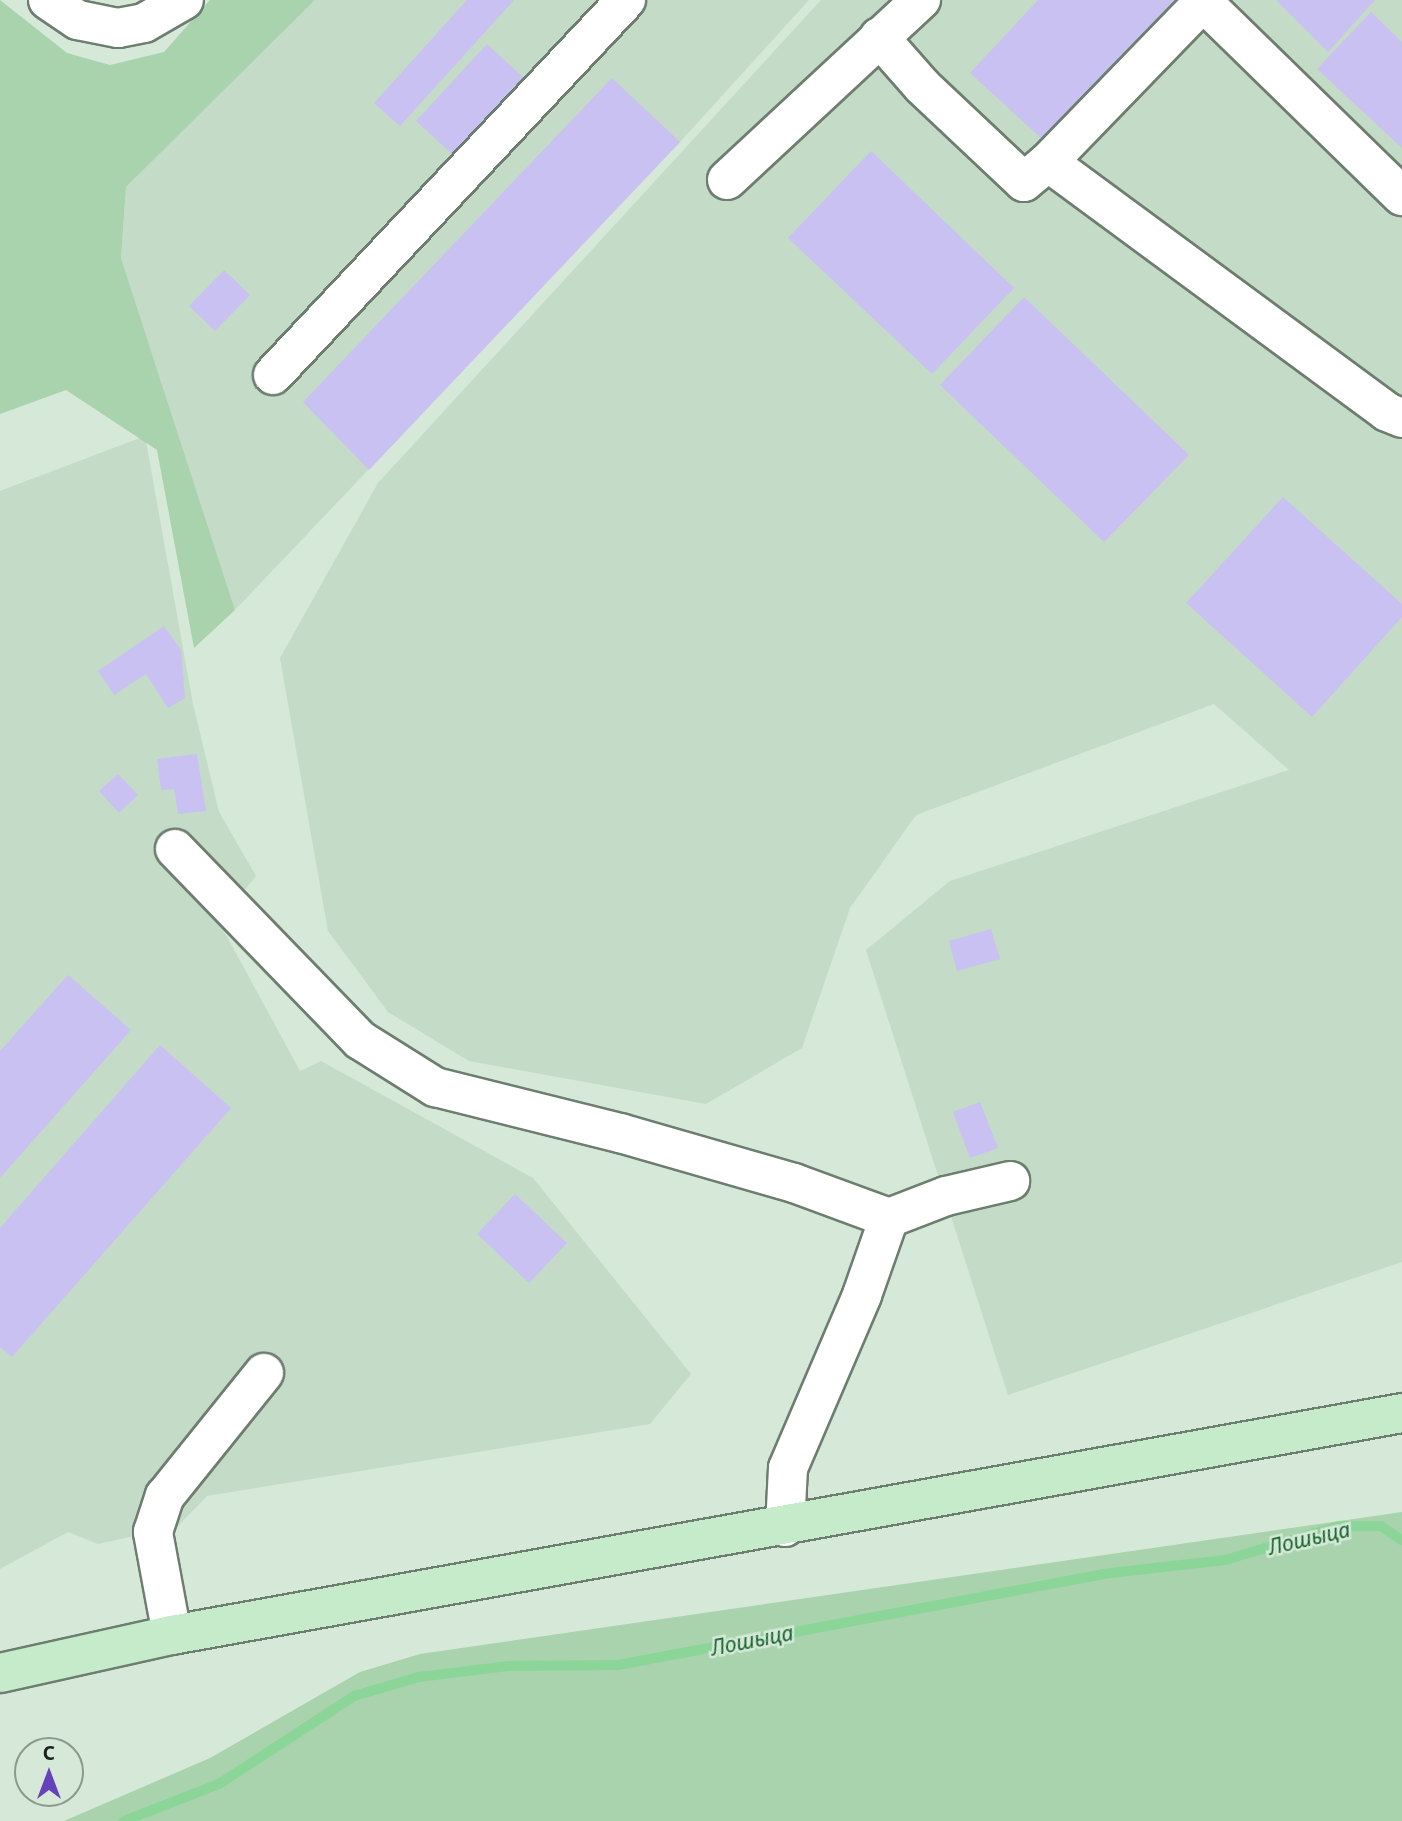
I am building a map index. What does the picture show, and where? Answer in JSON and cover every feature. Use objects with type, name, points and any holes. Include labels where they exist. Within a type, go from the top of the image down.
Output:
[{"type":"main road","points":[[0,1673],[172,1635],[785,1527],[1402,1413]]},
{"type":"lane","points":[[48,0],[78,20],[118,27],[144,23],[184,0]]},
{"type":"lane","points":[[274,375],[626,0]]},
{"type":"lane","points":[[727,180],[921,0]]},
{"type":"lane","points":[[879,37],[922,86],[1024,181],[1048,162],[1203,2],[1402,196]]},
{"type":"lane","points":[[1048,162],[1387,412],[1402,418]]},
{"type":"lane","points":[[175,849],[360,1040],[435,1087],[620,1133],[794,1183],[889,1218],[946,1196],[1010,1181]]},
{"type":"lane","points":[[785,1527],[788,1468],[862,1295],[889,1218]]},
{"type":"lane","points":[[172,1635],[153,1532],[165,1496],[264,1373]]},
{"type":"shaded area","points":[[315,0],[809,0],[680,142],[235,610],[121,258],[126,187]]},
{"type":"shaded area","points":[[821,0],[1402,0],[1402,1262],[1008,1395],[866,950],[950,881],[1289,770],[1214,704],[916,815],[850,908],[802,1048],[706,1104],[469,1061],[388,1012],[328,931],[280,658],[378,483]]},
{"type":"shaded area","points":[[145,436],[193,704],[219,812],[256,876],[219,922],[300,1071],[321,1061],[533,1178],[691,1374],[650,1424],[207,1496],[178,1526],[98,1544],[68,1532],[0,1569],[0,491]]},
{"type":"green space","points":[[0,0],[67,53],[110,65],[164,52],[210,0],[315,0],[126,187],[121,258],[235,610],[194,648],[157,450],[66,390],[0,414]]},
{"type":"green space","points":[[1402,1512],[1402,1821],[64,1821],[210,1758],[360,1672],[420,1654]]},
{"type":"building","points":[[467,0],[514,0],[400,126],[374,103]]},
{"type":"building","points":[[1038,0],[1174,0],[1043,140],[970,73]]},
{"type":"building","points":[[1276,0],[1375,0],[1328,52]]},
{"type":"building","points":[[1371,12],[1402,42],[1402,148],[1317,69]]},
{"type":"building","points":[[487,44],[526,80],[454,156],[416,121]]},
{"type":"building","points":[[612,78],[680,142],[369,470],[303,402]]},
{"type":"building","points":[[871,151],[1014,288],[932,374],[788,238]]},
{"type":"building","points":[[224,270],[250,295],[215,331],[189,306]]},
{"type":"building","points":[[1024,297],[1189,455],[1104,542],[940,385]]},
{"type":"building","points":[[1283,497],[1402,604],[1402,617],[1312,717],[1186,603]]},
{"type":"building","points":[[164,626],[181,650],[185,698],[168,708],[146,674],[114,695],[98,671]]},
{"type":"building","points":[[197,754],[206,811],[178,814],[174,789],[161,790],[157,759]]},
{"type":"building","points":[[118,774],[138,795],[119,813],[99,791]]},
{"type":"building","points":[[991,929],[1000,959],[957,971],[949,941]]},
{"type":"building","points":[[68,975],[131,1030],[0,1178],[0,1051]]},
{"type":"building","points":[[160,1045],[231,1108],[12,1357],[0,1347],[0,1228]]},
{"type":"building","points":[[980,1102],[998,1148],[970,1158],[953,1112]]},
{"type":"building","points":[[515,1194],[567,1243],[529,1283],[477,1234]]},
{"type":"waterway","name":"Лошыца","points":[[124,1821],[219,1784],[354,1696],[419,1677],[509,1666],[618,1665],[1102,1574],[1225,1560],[1340,1526],[1381,1526],[1402,1540]]}]
